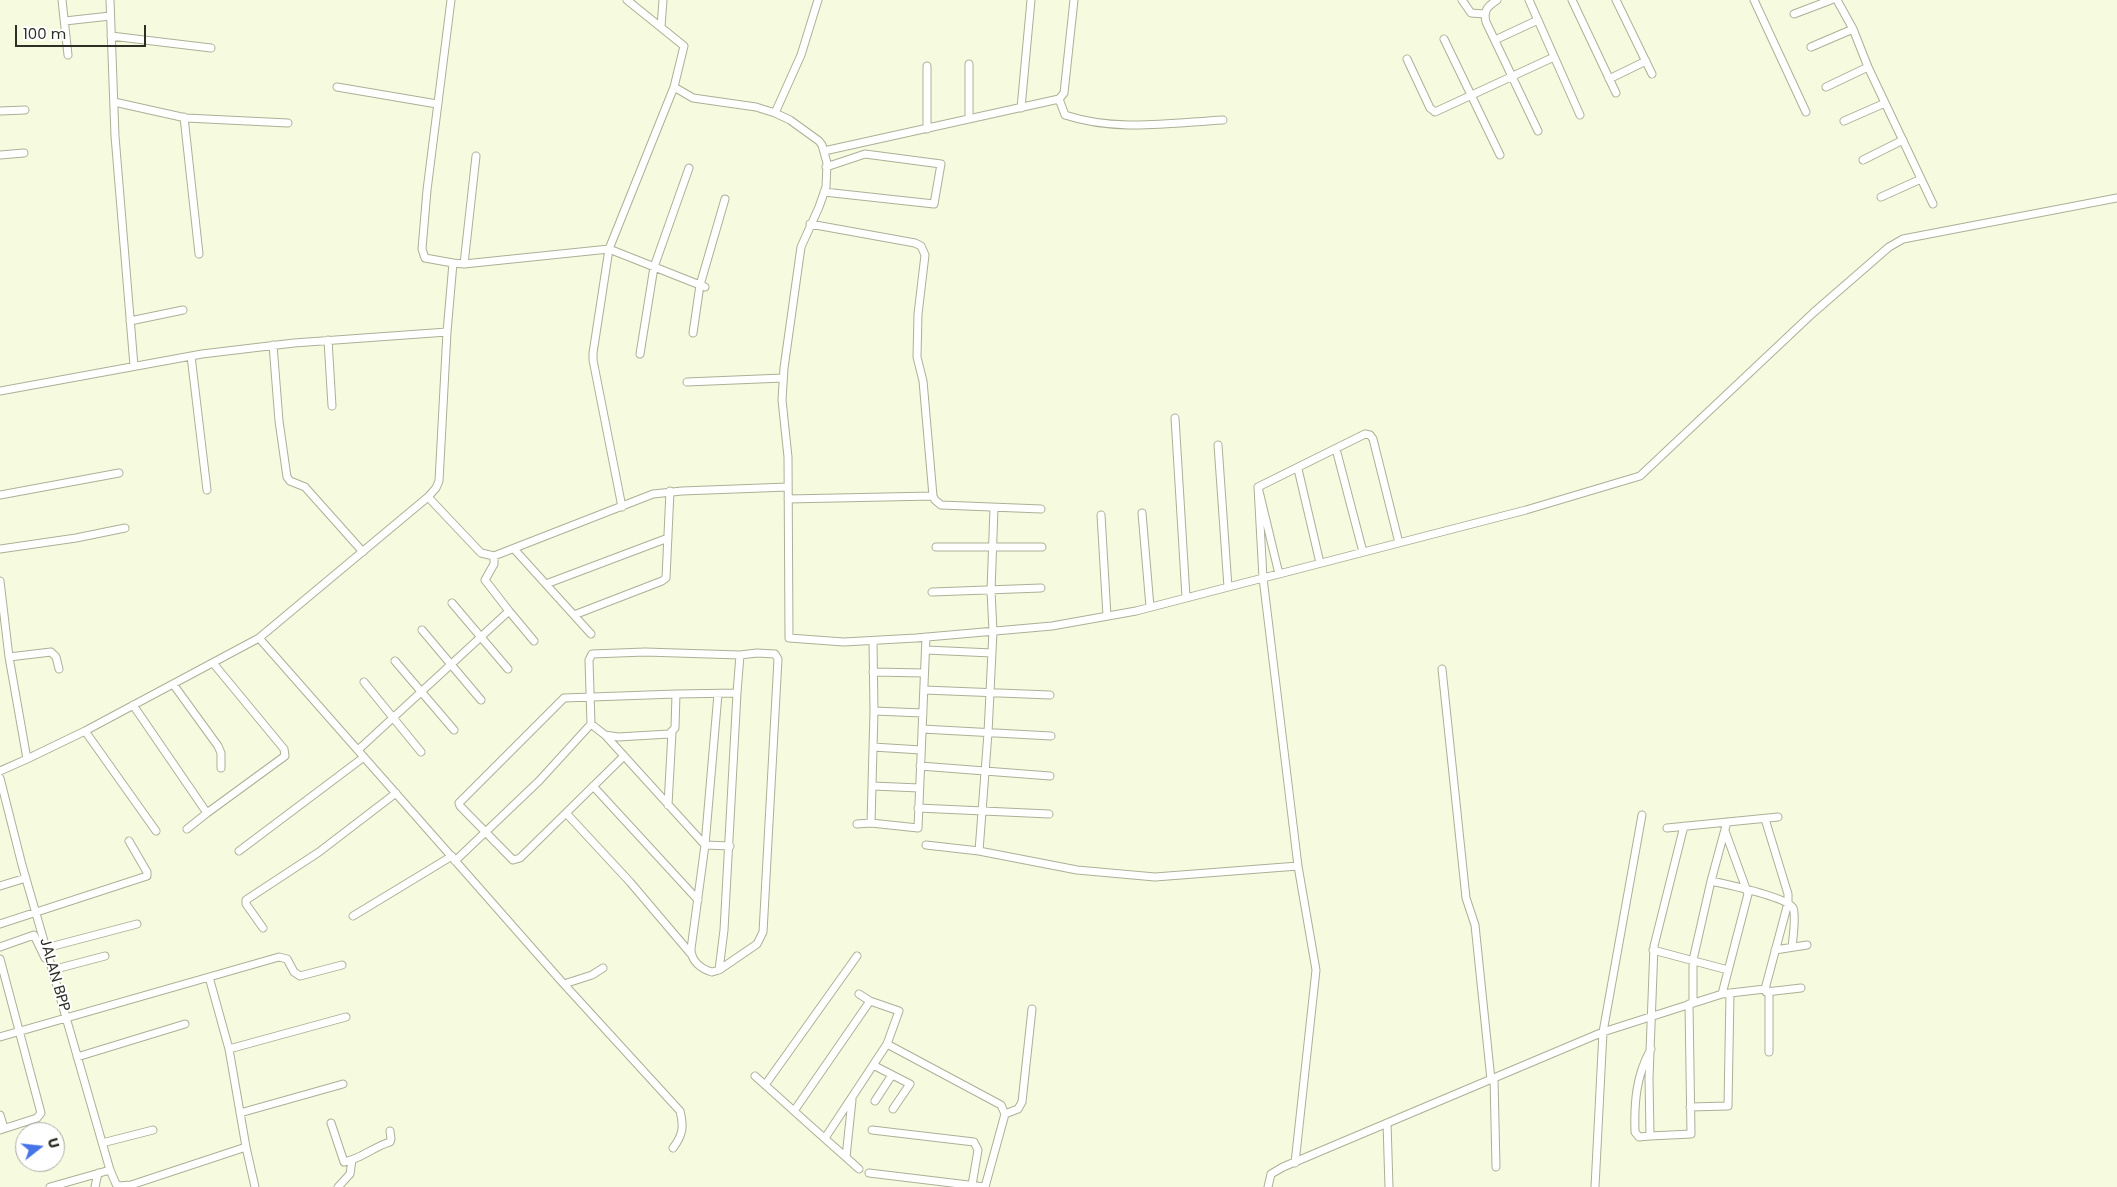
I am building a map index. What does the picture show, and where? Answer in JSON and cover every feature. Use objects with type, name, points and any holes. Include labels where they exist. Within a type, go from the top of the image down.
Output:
[{"type":"street","points":[[62,0],[68,55]]},
{"type":"street","points":[[110,0],[114,102],[134,366]]},
{"type":"street","points":[[450,0],[427,190],[422,249],[425,258],[464,264],[609,249],[702,286]]},
{"type":"street","points":[[622,507],[592,360],[609,249],[674,87],[684,46],[627,0]]},
{"type":"street","points":[[661,27],[663,0]]},
{"type":"street","points":[[775,113],[801,55],[818,0]]},
{"type":"street","points":[[1022,108],[1031,0]]},
{"type":"street","points":[[824,151],[1059,99],[1064,93],[1074,0]]},
{"type":"street","points":[[1462,0],[1471,13],[1485,14]]},
{"type":"street","points":[[1497,0],[1488,5],[1485,14],[1486,22],[1538,131]]},
{"type":"street","points":[[1529,0],[1580,114]]},
{"type":"street","points":[[1572,0],[1616,93]]},
{"type":"street","points":[[1616,0],[1652,74]]},
{"type":"street","points":[[1754,0],[1806,112]]},
{"type":"street","points":[[1794,14],[1831,0]]},
{"type":"street","points":[[1837,0],[1853,29],[1868,67],[1933,204]]},
{"type":"street","points":[[65,21],[110,16]]},
{"type":"street","points":[[1495,40],[1538,20]]},
{"type":"street","points":[[1811,48],[1853,29]]},
{"type":"street","points":[[111,36],[211,48]]},
{"type":"street","points":[[1444,39],[1500,155]]},
{"type":"street","points":[[1407,59],[1430,108],[1435,112],[1554,57]]},
{"type":"street","points":[[1609,79],[1646,61]]},
{"type":"street","points":[[969,64],[969,119]]},
{"type":"street","points":[[927,66],[927,129]]},
{"type":"street","points":[[1826,87],[1868,67]]},
{"type":"street","points":[[337,87],[437,104]]},
{"type":"street","points":[[674,87],[693,98],[756,107],[775,113],[812,134],[822,145],[824,151],[826,167],[824,192],[799,255],[783,378],[782,400],[788,457],[789,638],[844,642],[873,641],[1052,626],[1107,616],[1186,598],[1526,510],[1640,476],[1813,313],[1889,247],[1903,239],[2117,198]]},
{"type":"street","points":[[1059,99],[1065,115],[1086,122],[1133,126],[1222,120]]},
{"type":"street","points":[[114,102],[184,117],[288,123]]},
{"type":"street","points":[[1844,121],[1885,103]]},
{"type":"street","points":[[0,112],[25,110]]},
{"type":"street","points":[[184,117],[198,254]]},
{"type":"street","points":[[1863,160],[1902,140]]},
{"type":"street","points":[[0,155],[24,152]]},
{"type":"street","points":[[824,192],[934,204],[941,164],[865,154],[826,167]]},
{"type":"street","points":[[464,264],[476,156]]},
{"type":"street","points":[[640,354],[654,267],[689,168]]},
{"type":"street","points":[[1881,197],[1921,179]]},
{"type":"street","points":[[693,333],[702,286],[725,199]]},
{"type":"street","points":[[810,224],[915,243],[921,246],[925,255],[918,314],[917,357],[923,381],[934,500],[942,505],[1041,509]]},
{"type":"street","points":[[0,771],[85,731],[259,638],[363,552],[436,488],[439,481],[447,332],[453,263]]},
{"type":"street","points":[[130,321],[183,310]]},
{"type":"street","points":[[0,391],[191,356],[273,345],[447,332]]},
{"type":"street","points":[[328,340],[332,406]]},
{"type":"street","points":[[273,345],[279,421],[287,477],[290,481],[305,487],[363,552]]},
{"type":"street","points":[[191,356],[207,490]]},
{"type":"street","points":[[687,382],[783,378]]},
{"type":"street","points":[[1175,418],[1186,598]]},
{"type":"street","points":[[1258,487],[1298,469],[1365,434],[1370,435],[1373,439],[1399,543]]},
{"type":"street","points":[[1218,445],[1228,587]]},
{"type":"street","points":[[1336,449],[1364,552]]},
{"type":"street","points":[[1298,469],[1320,563]]},
{"type":"street","points":[[0,495],[119,473]]},
{"type":"street","points":[[428,496],[481,552],[494,556],[653,494],[670,491],[788,487]]},
{"type":"street","points":[[1258,487],[1279,574]]},
{"type":"street","points":[[1258,487],[1263,578],[1298,866],[1316,970],[1295,1163]]},
{"type":"street","points":[[574,615],[662,581],[667,576],[670,491]]},
{"type":"street","points":[[788,499],[933,496]]},
{"type":"street","points":[[978,850],[988,733],[992,653],[991,591],[994,508]]},
{"type":"street","points":[[1142,513],[1150,607]]},
{"type":"street","points":[[1101,515],[1107,616]]},
{"type":"street","points":[[0,549],[76,538],[124,528]]},
{"type":"street","points":[[546,584],[668,538]]},
{"type":"street","points":[[936,548],[1042,548]]},
{"type":"street","points":[[514,549],[590,634]]},
{"type":"street","points":[[494,556],[494,564],[485,580],[534,641]]},
{"type":"street","points":[[0,581],[4,645],[9,657],[27,759]]},
{"type":"street","points":[[932,592],[1041,588]]},
{"type":"street","points":[[452,603],[508,669]]},
{"type":"street","points":[[358,750],[509,611]]},
{"type":"street","points":[[422,630],[481,700]]},
{"type":"street","points":[[857,824],[918,828],[926,637]]},
{"type":"street","points":[[259,638],[564,984],[680,1111],[683,1121],[683,1133],[674,1148]]},
{"type":"street","points":[[871,824],[874,711],[873,641]]},
{"type":"street","points":[[926,650],[992,653]]},
{"type":"street","points":[[9,657],[51,652],[56,657],[59,669]]},
{"type":"street","points":[[353,916],[454,858],[485,832],[539,781],[591,724],[588,660],[592,654],[645,652],[740,655],[771,653],[777,655],[763,932],[757,944],[719,970],[712,972],[704,969],[696,963],[691,954],[630,882],[566,813]]},
{"type":"street","points":[[719,970],[730,846],[740,655]]},
{"type":"street","points":[[395,661],[454,730]]},
{"type":"street","points":[[187,829],[286,756],[284,749],[212,663]]},
{"type":"street","points":[[1442,669],[1466,898],[1475,925],[1493,1079],[1496,1167]]},
{"type":"street","points":[[873,672],[924,673]]},
{"type":"street","points":[[364,682],[392,719],[421,752]]},
{"type":"street","points":[[173,684],[218,746],[221,753],[221,768]]},
{"type":"street","points":[[924,690],[1050,694]]},
{"type":"street","points":[[624,756],[566,813],[514,860],[460,806],[460,801],[561,700],[569,697],[737,693]]},
{"type":"street","points":[[668,805],[676,694]]},
{"type":"street","points":[[691,954],[705,845],[718,694]]},
{"type":"street","points":[[133,705],[208,813]]},
{"type":"street","points":[[874,711],[923,713]]},
{"type":"street","points":[[591,724],[605,735],[705,845],[730,846]]},
{"type":"street","points":[[922,729],[1051,736]]},
{"type":"street","points":[[85,731],[156,831]]},
{"type":"street","points":[[605,735],[665,736],[672,732]]},
{"type":"street","points":[[873,747],[921,750]]},
{"type":"street","points":[[239,851],[364,757]]},
{"type":"street","points":[[920,766],[1050,776]]},
{"type":"street","name":"JALAN BPP","points":[[0,778],[26,878],[110,1170]]},
{"type":"street","points":[[593,786],[698,900]]},
{"type":"street","points":[[873,786],[919,788]]},
{"type":"street","points":[[263,928],[246,904],[246,900],[319,852],[396,793]]},
{"type":"street","points":[[918,808],[981,809],[1049,814]]},
{"type":"street","points":[[1595,1187],[1603,1032],[1642,815]]},
{"type":"street","points":[[1667,828],[1778,817]]},
{"type":"street","points":[[1765,819],[1786,882],[1788,903],[1775,950],[1767,990],[1768,1052]]},
{"type":"street","points":[[1650,1049],[1644,1061],[1634,1103],[1636,1136],[1689,1136],[1691,1134],[1691,1003],[1694,960],[1711,881],[1728,822]]},
{"type":"street","points":[[1650,1136],[1650,1049],[1654,950],[1684,826]]},
{"type":"street","points":[[1690,1107],[1728,1106],[1726,993],[1728,970],[1748,894],[1725,831]]},
{"type":"street","points":[[0,924],[147,876],[147,872],[129,841]]},
{"type":"street","points":[[926,845],[978,850],[1077,870],[1155,877],[1298,866]]},
{"type":"street","points":[[0,886],[26,878]]},
{"type":"street","points":[[1711,881],[1747,889],[1788,903],[1794,911],[1792,948]]},
{"type":"street","points":[[46,948],[137,924]]},
{"type":"street","points":[[0,948],[34,935],[46,961],[50,962]]},
{"type":"street","points":[[1775,950],[1806,946]]},
{"type":"street","points":[[1654,950],[1728,970]]},
{"type":"street","points":[[52,970],[105,956]]},
{"type":"street","points":[[765,1085],[856,956]]},
{"type":"street","points":[[0,1038],[279,957],[287,959],[294,972],[300,976],[342,965]]},
{"type":"street","points":[[0,959],[41,1114],[37,1118],[2,1129],[0,1115]]},
{"type":"street","points":[[564,984],[592,975],[603,968]]},
{"type":"street","points":[[209,977],[229,1049],[255,1187]]},
{"type":"street","points":[[1268,1187],[1271,1174],[1603,1032],[1726,993],[1801,988]]},
{"type":"street","points":[[825,1138],[887,1044],[899,1011],[859,994]]},
{"type":"street","points":[[794,1111],[870,1000]]},
{"type":"street","points":[[1006,1114],[1018,1109],[1022,1102],[1032,1009]]},
{"type":"street","points":[[229,1049],[346,1017]]},
{"type":"street","points":[[77,1057],[185,1024]]},
{"type":"street","points":[[869,1173],[985,1187],[1006,1114],[997,1101],[887,1044]]},
{"type":"street","points":[[873,1065],[910,1084],[893,1109]]},
{"type":"street","points":[[875,1101],[892,1075]]},
{"type":"street","points":[[755,1076],[860,1169]]},
{"type":"street","points":[[240,1113],[343,1084]]},
{"type":"street","points":[[846,1157],[852,1097]]},
{"type":"street","points":[[331,1123],[342,1161],[352,1160],[367,1154],[376,1146],[390,1142],[390,1131]]},
{"type":"street","points":[[1387,1123],[1390,1187]]},
{"type":"street","points":[[102,1143],[153,1130]]},
{"type":"street","points":[[872,1130],[971,1141],[977,1146],[978,1150],[972,1185]]},
{"type":"street","points":[[50,1187],[110,1170],[116,1184],[124,1186],[246,1147]]},
{"type":"street","points":[[338,1187],[350,1174],[352,1160]]},
{"type":"street","points":[[95,1187],[98,1173]]}]
